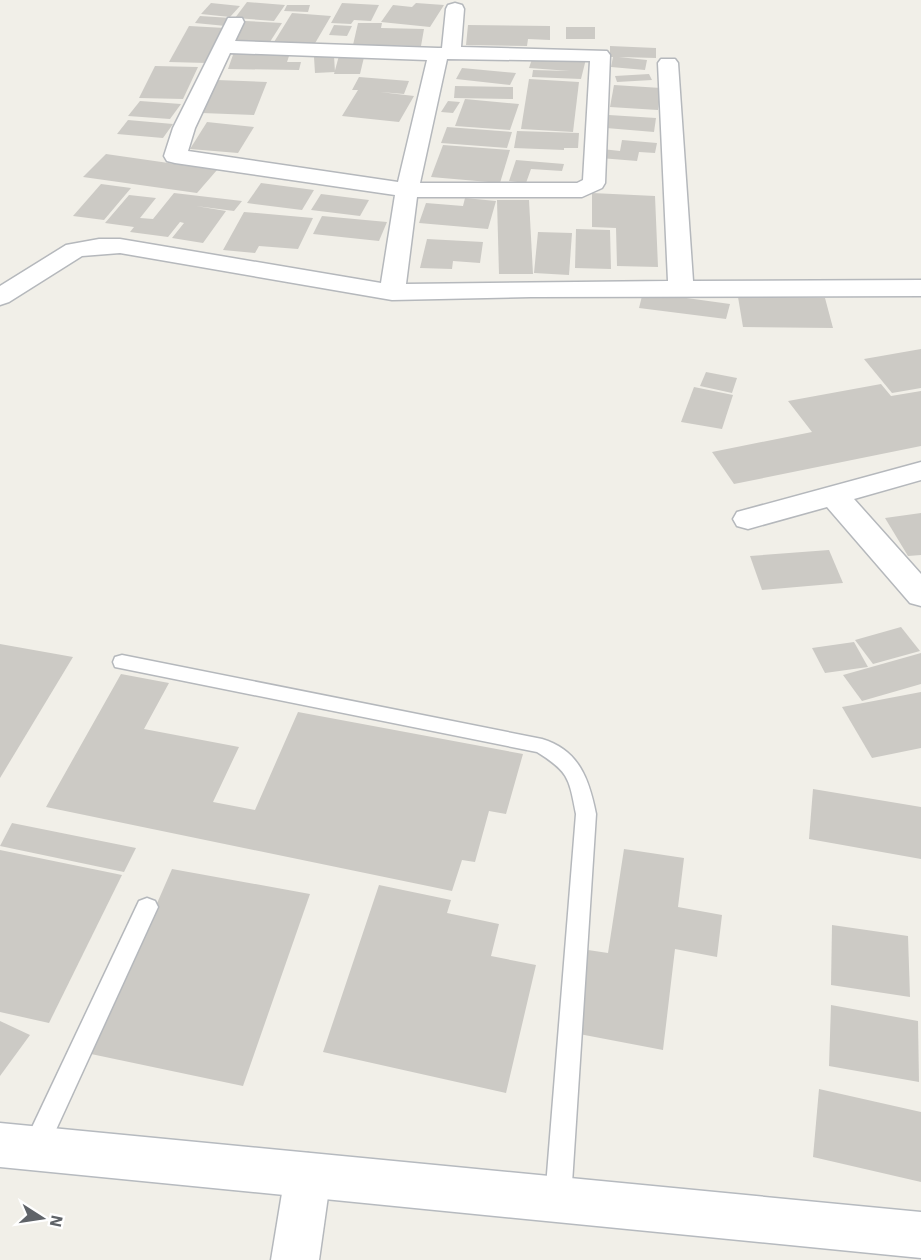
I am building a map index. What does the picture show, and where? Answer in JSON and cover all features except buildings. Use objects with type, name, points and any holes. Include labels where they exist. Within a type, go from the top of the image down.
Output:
[{"type":"street","points":[[392,292],[407,190],[455,9]]},
{"type":"street","points":[[225,47],[600,55],[594,183],[582,190],[407,190],[175,156],[184,128],[225,47],[235,22]]},
{"type":"street","points":[[668,63],[681,288]]},
{"type":"street","points":[[0,297],[75,250],[99,246],[120,246],[392,292],[681,288],[921,288]]},
{"type":"street","points":[[748,519],[921,471]]},
{"type":"street","points":[[834,495],[921,596]]},
{"type":"street","points":[[17,1147],[921,1235]]},
{"type":"street","points":[[295,1260],[308,1175]]},
{"type":"lane","points":[[122,662],[542,746],[567,761],[581,788],[586,814],[558,1199]]},
{"type":"lane","points":[[17,1147],[147,907]]}]
